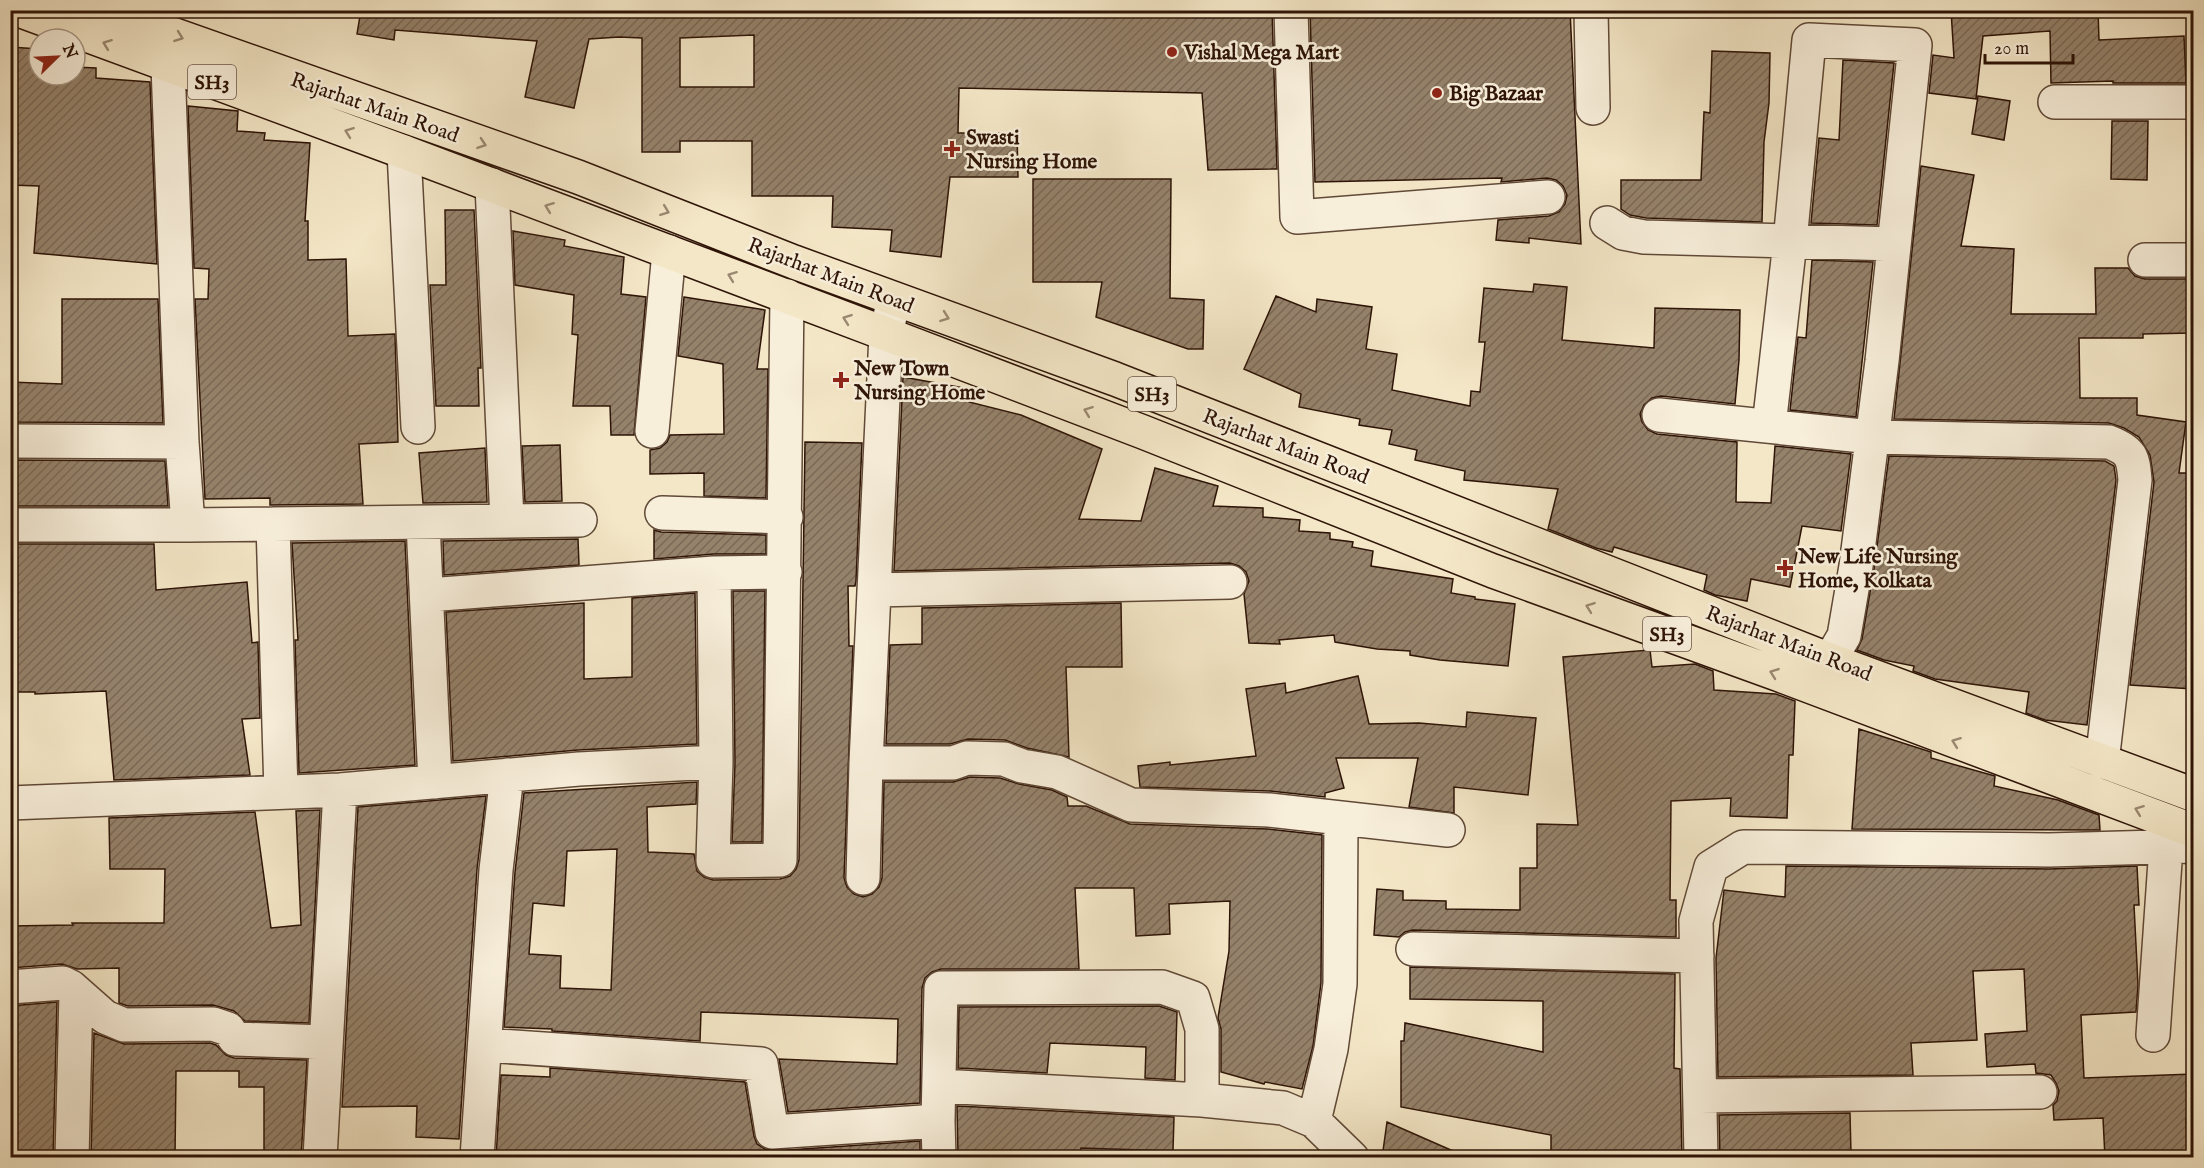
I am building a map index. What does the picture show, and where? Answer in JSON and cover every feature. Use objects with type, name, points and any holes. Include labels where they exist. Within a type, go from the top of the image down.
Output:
[{"type":"main road","name":"SH3","points":[[20,10],[404,152]]},
{"type":"main road","name":"Rajarhat Main Road","points":[[104,10],[578,177],[894,299],[1115,379],[1830,660],[2193,795]]},
{"type":"main road","name":"Rajarhat Main Road","points":[[404,152],[1120,424],[1493,571],[1780,675],[2184,842]]},
{"type":"street","points":[[1291,10],[1297,217],[1548,196]]},
{"type":"street","points":[[1591,10],[1593,108]]},
{"type":"street","points":[[1769,426],[1790,242],[1809,40],[1915,45],[1856,566],[1844,636],[1830,660]]},
{"type":"street","points":[[168,66],[182,442],[188,525]]},
{"type":"street","points":[[2055,102],[2193,102]]},
{"type":"street","points":[[404,152],[418,428]]},
{"type":"street","points":[[492,186],[507,521]]},
{"type":"street","points":[[1606,223],[1623,233],[1644,237],[1894,244]]},
{"type":"street","points":[[652,431],[669,252]]},
{"type":"street","points":[[2145,260],[2193,260]]},
{"type":"street","points":[[714,573],[716,762],[713,861],[780,860],[787,296]]},
{"type":"street","points":[[862,878],[886,334],[894,299]]},
{"type":"street","points":[[1659,415],[1872,437],[2109,442],[2123,447],[2133,458],[2135,480],[2102,762]]},
{"type":"street","points":[[10,441],[182,442]]},
{"type":"street","points":[[662,513],[786,517]]},
{"type":"street","points":[[10,525],[580,520]]},
{"type":"street","points":[[423,523],[435,782]]},
{"type":"street","points":[[273,524],[281,792]]},
{"type":"street","points":[[428,595],[714,573],[785,572]]},
{"type":"street","points":[[874,590],[1230,582]]},
{"type":"street","points":[[866,763],[953,763],[966,758],[1004,759],[1022,766],[1057,772],[1131,805],[1269,810],[1448,830]]},
{"type":"street","points":[[10,803],[340,790],[579,769],[716,762]]},
{"type":"street","points":[[477,1158],[496,870],[507,775]]},
{"type":"street","points":[[320,1158],[340,790]]},
{"type":"street","points":[[1314,1121],[1332,1049],[1340,984],[1341,818]]},
{"type":"street","points":[[1701,1158],[1696,921],[1711,867],[1743,848],[2049,850],[2184,842],[2153,1035]]},
{"type":"street","points":[[1413,949],[1697,956]]},
{"type":"street","points":[[10,987],[63,983],[71,987],[105,1017],[124,1025],[213,1024],[228,1029],[235,1039],[325,1042]]},
{"type":"street","points":[[939,1158],[941,988],[1162,987],[1193,998],[1202,1029],[1202,1100]]},
{"type":"street","points":[[72,1158],[76,993]]},
{"type":"street","points":[[485,1045],[761,1064],[772,1132],[938,1121]]},
{"type":"street","points":[[939,1086],[1202,1100],[1282,1108],[1314,1121],[1348,1156]]},
{"type":"street","points":[[1700,1096],[2040,1092]]},
{"type":"building","points":[[361,10],[1272,10],[1277,169],[1208,170],[1202,93],[959,88],[958,133],[1017,133],[1018,177],[950,177],[941,257],[890,251],[892,230],[832,227],[833,196],[752,196],[752,141],[680,141],[680,152],[642,152],[642,38],[589,39],[574,108],[525,97],[537,41],[395,30],[394,40],[357,34]],"holes":[[[754,35],[754,87],[680,87],[680,38]]]},
{"type":"building","name":"Big Bazaar","points":[[1310,10],[1570,10],[1581,244],[1529,238],[1529,243],[1496,240],[1498,220],[1549,216],[1559,212],[1565,204],[1567,195],[1563,186],[1556,180],[1547,178],[1501,182],[1502,178],[1315,182]]},
{"type":"building","points":[[1951,10],[2098,10],[2099,40],[2184,36],[2186,83],[2113,83],[2113,81],[2051,83],[2050,31],[1983,36],[1976,99],[1929,93],[1933,55],[1954,58]]},
{"type":"building","points":[[10,47],[27,48],[27,87],[87,87],[87,68],[96,68],[96,78],[150,82],[157,264],[34,253],[39,186],[10,185]]},
{"type":"building","points":[[1712,51],[1770,53],[1762,222],[1646,218],[1630,215],[1621,209],[1621,180],[1701,180],[1704,112],[1710,113]]},
{"type":"building","points":[[1843,60],[1894,63],[1877,225],[1811,223],[1819,138],[1839,140]]},
{"type":"building","points":[[1978,96],[2010,101],[2004,140],[1972,134]]},
{"type":"building","points":[[188,106],[238,111],[237,131],[265,133],[264,140],[310,143],[305,221],[308,221],[308,260],[346,259],[348,336],[395,334],[398,442],[359,444],[363,504],[270,505],[270,498],[205,499],[195,299],[208,299],[209,269],[194,268]]},
{"type":"building","points":[[2112,121],[2148,121],[2147,180],[2111,179]]},
{"type":"building","points":[[1921,166],[1974,175],[1961,246],[2014,249],[2011,314],[2096,314],[2095,268],[2128,268],[2135,276],[2145,279],[2193,279],[2193,333],[2143,334],[2143,338],[2079,338],[2080,398],[2137,398],[2137,415],[2186,422],[2179,473],[2189,473],[2189,479],[2193,479],[2193,689],[2130,685],[2154,482],[2150,455],[2139,437],[2124,428],[2109,423],[1894,419]]},
{"type":"building","points":[[1033,179],[1171,179],[1170,298],[1204,300],[1203,349],[1188,349],[1096,317],[1102,282],[1033,282]]},
{"type":"building","points":[[445,210],[474,210],[481,368],[478,368],[479,406],[436,406],[430,285],[446,285]]},
{"type":"building","points":[[513,231],[565,240],[564,246],[624,257],[621,294],[646,297],[634,435],[611,435],[610,406],[573,406],[578,335],[572,334],[574,295],[515,285]]},
{"type":"building","points":[[1812,260],[1873,262],[1856,417],[1790,410],[1798,337],[1806,338]]},
{"type":"building","points":[[1534,284],[1567,287],[1562,340],[1654,348],[1655,308],[1740,310],[1735,404],[1661,396],[1652,398],[1644,405],[1640,414],[1648,430],[1657,434],[1737,442],[1736,502],[1771,503],[1775,446],[1851,454],[1841,531],[1802,526],[1790,587],[1751,579],[1747,601],[1715,595],[1704,590],[1707,575],[1614,547],[1612,552],[1596,548],[1548,529],[1558,489],[1464,480],[1465,471],[1415,460],[1417,450],[1389,444],[1392,430],[1359,425],[1360,419],[1299,407],[1301,394],[1244,369],[1276,296],[1316,312],[1317,299],[1372,307],[1366,349],[1397,354],[1392,390],[1470,406],[1471,391],[1480,392],[1485,342],[1479,342],[1484,288],[1533,292]]},
{"type":"building","points":[[684,297],[765,310],[757,369],[768,369],[766,498],[704,496],[704,473],[650,474],[650,450],[660,448],[667,442],[670,435],[724,434],[723,364],[678,356]]},
{"type":"building","points":[[62,299],[158,299],[163,423],[10,422],[10,382],[62,384]]},
{"type":"building","points":[[903,377],[969,389],[969,402],[1021,415],[1102,449],[1079,519],[1141,521],[1155,468],[1218,486],[1213,506],[1263,508],[1263,517],[1300,520],[1299,531],[1330,533],[1330,539],[1353,542],[1352,547],[1373,551],[1371,566],[1453,579],[1451,593],[1475,597],[1475,599],[1515,604],[1508,666],[1440,660],[1410,655],[1410,651],[1377,649],[1335,642],[1334,635],[1279,640],[1280,644],[1249,643],[1244,594],[1249,581],[1246,572],[1230,563],[894,571]]},
{"type":"building","points":[[805,442],[862,443],[856,581],[855,586],[848,586],[849,646],[853,646],[844,878],[847,887],[854,894],[863,897],[872,894],[879,887],[882,878],[884,782],[953,782],[970,777],[1000,778],[1052,790],[1067,797],[1068,806],[1086,806],[1130,824],[1268,829],[1322,835],[1321,983],[1313,1046],[1302,1089],[1265,1082],[1264,1084],[1221,1072],[1221,1029],[1218,1018],[1229,951],[1230,901],[1169,904],[1170,934],[1136,936],[1134,888],[1075,888],[1079,969],[941,969],[925,978],[922,988],[920,1103],[788,1112],[779,1059],[897,1064],[898,1019],[701,1012],[700,1041],[504,1027],[515,872],[524,793],[697,782],[696,804],[647,807],[648,852],[694,854],[697,871],[713,880],[780,879],[790,876],[799,860]],"holes":[[[617,849],[611,990],[560,988],[561,956],[529,954],[533,903],[564,906],[567,851]]]},
{"type":"building","points":[[560,445],[562,501],[525,502],[522,446]]},
{"type":"building","points":[[485,448],[487,502],[423,503],[419,453]]},
{"type":"building","points":[[1889,456],[2105,461],[2114,466],[2116,480],[2087,725],[2045,720],[2026,713],[2029,692],[1935,679],[1913,671],[1914,666],[1884,660],[1857,650],[1862,639],[1874,569]]},
{"type":"building","points":[[10,460],[165,461],[168,506],[10,506]]},
{"type":"building","points":[[654,530],[766,535],[766,554],[714,554],[654,559]]},
{"type":"building","points":[[578,539],[579,565],[444,575],[443,541]]},
{"type":"building","points":[[405,541],[415,765],[299,773],[295,640],[298,640],[292,543]]},
{"type":"building","points":[[10,544],[154,544],[156,590],[247,582],[252,643],[258,642],[260,718],[242,719],[250,775],[114,780],[106,691],[35,694],[35,692],[10,692]]},
{"type":"building","points":[[733,591],[765,591],[762,842],[732,842],[735,763]]},
{"type":"building","points":[[695,593],[697,744],[578,750],[453,761],[446,612],[584,603],[584,679],[632,677],[632,598]]},
{"type":"building","points":[[1121,603],[1122,667],[1066,667],[1069,757],[1027,748],[1005,740],[968,739],[950,744],[886,744],[890,645],[922,644],[922,608]]},
{"type":"building","points":[[1650,650],[1652,667],[1695,664],[1713,671],[1714,690],[1776,694],[1795,701],[1793,755],[1789,755],[1787,818],[1730,816],[1731,798],[1671,801],[1670,900],[1676,900],[1676,937],[1413,930],[1399,937],[1374,935],[1377,889],[1403,891],[1403,900],[1446,901],[1446,909],[1520,910],[1520,868],[1537,868],[1537,824],[1578,825],[1563,657]]},
{"type":"building","points":[[1358,676],[1369,724],[1419,723],[1466,727],[1467,712],[1536,718],[1528,795],[1454,787],[1454,813],[1409,807],[1418,758],[1336,758],[1344,788],[1325,793],[1325,797],[1270,791],[1140,787],[1138,766],[1256,756],[1246,689],[1285,683],[1286,693]]},
{"type":"building","points":[[1859,729],[1931,752],[1931,758],[1995,776],[1994,786],[2058,800],[2099,815],[2100,830],[1852,829]]},
{"type":"building","points":[[486,796],[477,869],[459,1139],[416,1137],[417,1106],[342,1107],[358,807]]},
{"type":"building","points":[[320,810],[309,1023],[245,1021],[234,1011],[213,1005],[128,1006],[119,1003],[119,968],[77,969],[62,964],[10,968],[10,926],[164,923],[165,869],[110,869],[109,818],[255,812],[271,928],[301,925],[296,811]]},
{"type":"building","points":[[1786,866],[2049,869],[2137,866],[2139,905],[2134,905],[2138,985],[2136,1012],[2081,1015],[2084,1078],[2193,1074],[2193,1118],[2186,1119],[2188,1158],[2105,1158],[2103,1118],[2054,1120],[2053,1105],[2057,1101],[2059,1091],[2051,1075],[2036,1073],[2035,1064],[1987,1067],[1985,1034],[2027,1031],[2024,969],[1973,971],[1977,1040],[1911,1043],[1913,1075],[1718,1077],[1716,958],[1724,890],[1785,897]]},
{"type":"building","points":[[1410,967],[1675,974],[1674,1068],[1680,1069],[1682,1158],[1551,1158],[1551,1135],[1401,1107],[1401,1041],[1404,1041],[1405,1023],[1543,1052],[1543,1001],[1410,999]]},
{"type":"building","points":[[57,1002],[53,1158],[10,1158],[10,1006]]},
{"type":"building","points":[[1159,1006],[1177,1012],[1175,1080],[1145,1078],[1146,1047],[1050,1043],[1047,1073],[958,1068],[959,1007]]},
{"type":"building","points":[[94,1033],[124,1044],[210,1043],[234,1058],[307,1060],[301,1158],[264,1158],[264,1087],[239,1087],[239,1071],[176,1071],[175,1158],[91,1158]]},
{"type":"building","points":[[550,1068],[745,1082],[757,1144],[773,1151],[920,1141],[920,1151],[872,1154],[872,1158],[659,1158],[593,1154],[593,1158],[496,1158],[501,1075],[550,1077]]},
{"type":"building","points":[[957,1106],[1174,1117],[1173,1151],[1081,1148],[1079,1158],[1022,1158],[985,1152],[985,1157],[958,1155]]},
{"type":"building","points":[[1850,1113],[1851,1154],[1783,1155],[1783,1158],[1720,1158],[1719,1115]]},
{"type":"building","points":[[1387,1122],[1469,1158],[1382,1158]]},
{"type":"place","name":"Vishal Mega Mart","points":[[1172,52]]},
{"type":"place","name":"Big Bazaar","points":[[1437,93]]},
{"type":"place","name":"Swasti Nursing Home","points":[[952,149]]},
{"type":"place","name":"New Town Nursing Home","points":[[841,380]]},
{"type":"place","name":"New Life Nursing Home, Kolkata","points":[[1785,568]]}]
